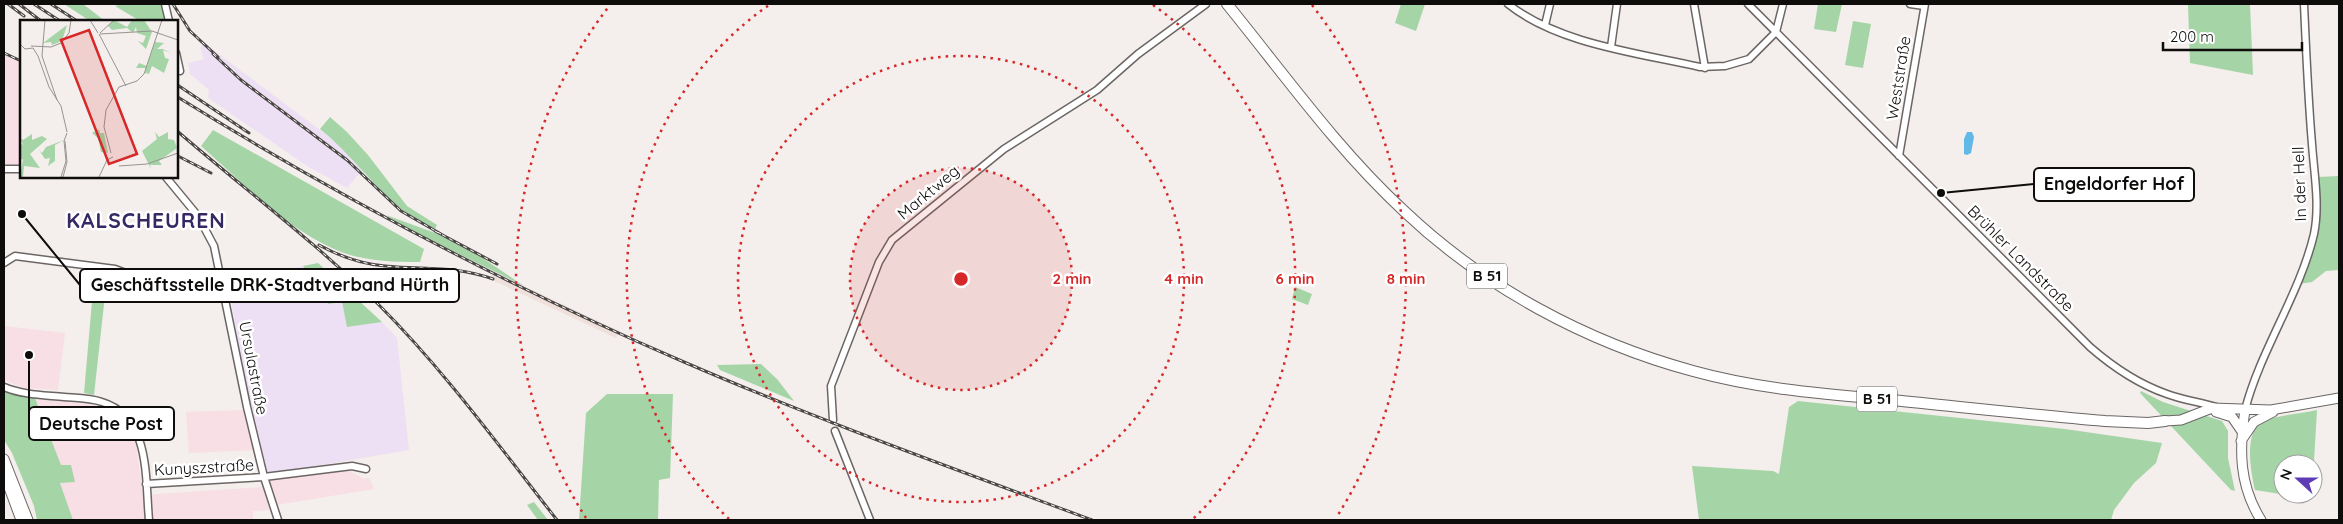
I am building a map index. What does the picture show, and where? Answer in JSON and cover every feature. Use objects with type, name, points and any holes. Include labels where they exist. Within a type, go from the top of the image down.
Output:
[{"type":"highway","name":"B 51","points":[[1228,4],[1376,184],[1438,240],[1511,292],[1587,332],[1676,366],[1759,386],[1822,394],[2105,421],[2148,423],[2165,421]]},
{"type":"main road","name":"B 51","points":[[2244,410],[2280,409],[2339,398]]},
{"type":"main road","name":"Brühler Landstraße","points":[[2217,408],[2244,410]]},
{"type":"main road","name":"B 51","points":[[2165,421],[2181,420],[2203,411],[2217,408]]},
{"type":"main road","points":[[2240,443],[2256,420],[2280,409]]},
{"type":"main road","points":[[2244,410],[2240,443],[2240,463],[2245,486],[2261,520]]},
{"type":"main road","points":[[2203,411],[2230,416],[2242,430]]},
{"type":"main road","points":[[4,459],[28,520]]},
{"type":"main road","points":[[4,474],[21,520]]},
{"type":"street","points":[[165,4],[169,20]]},
{"type":"street","name":"Marktweg","points":[[833,420],[831,386],[879,262],[892,240],[1004,149],[1097,90],[1138,54],[1206,4]]},
{"type":"street","points":[[1508,4],[1517,11],[1576,39],[1705,68],[1743,62],[1776,32],[1783,4]]},
{"type":"street","points":[[1546,25],[1550,4]]},
{"type":"street","points":[[1611,47],[1617,4]]},
{"type":"street","points":[[1694,4],[1705,68]]},
{"type":"street","name":"Brühler Landstraße","points":[[1748,4],[2090,348],[2113,366],[2143,384],[2166,394],[2217,408]]},
{"type":"street","points":[[1910,4],[1924,5]]},
{"type":"street","name":"In der Hell","points":[[2244,410],[2254,381],[2278,328],[2310,248],[2315,226],[2315,179],[2304,4]]},
{"type":"street","name":"Weststraße","points":[[1899,156],[1924,5]]},
{"type":"street","points":[[178,62],[180,71]]},
{"type":"street","points":[[4,169],[20,169]]},
{"type":"street","name":"Ursulastraße","points":[[167,178],[206,228],[216,253],[244,398],[264,477],[278,520]]},
{"type":"street","points":[[5,263],[15,256],[115,269],[147,282],[224,288]]},
{"type":"street","points":[[4,387],[22,392],[96,400],[122,412],[132,422],[139,436],[150,520]]},
{"type":"street","points":[[835,430],[870,520]]},
{"type":"street","name":"Kunyszstraße","points":[[146,484],[264,477],[352,466],[366,469]]},
{"type":"shaded area","points":[[204,43],[336,142],[362,170],[347,188],[307,166],[208,98],[209,90],[190,74],[188,63],[204,59],[200,48]]},
{"type":"shaded area","points":[[4,55],[20,63],[20,165],[4,164]]},
{"type":"shaded area","points":[[303,266],[328,304],[342,302],[347,327],[382,322],[397,338],[409,450],[270,474],[265,471],[247,396],[228,282]]},
{"type":"shaded area","points":[[494,272],[619,331],[616,338],[490,279]]},
{"type":"shaded area","points":[[4,326],[65,333],[58,390],[24,388],[4,380]]},
{"type":"shaded area","points":[[35,398],[95,405],[119,416],[135,438],[143,495],[263,487],[270,510],[253,511],[253,520],[73,520],[60,483],[61,465]]},
{"type":"shaded area","points":[[244,410],[254,450],[189,453],[186,412]]},
{"type":"shaded area","points":[[348,470],[364,479],[369,478],[374,489],[276,505],[269,482],[272,478]]},
{"type":"green space","points":[[64,4],[83,4],[104,20],[88,20]]},
{"type":"green space","points":[[122,4],[162,4],[165,20],[138,20],[115,6]]},
{"type":"green space","points":[[1401,4],[1425,4],[1416,31],[1395,23]]},
{"type":"green space","points":[[1818,4],[1842,4],[1836,32],[1814,29]]},
{"type":"green space","points":[[2188,4],[2250,4],[2253,75],[2190,63]]},
{"type":"green space","points":[[1853,21],[1871,24],[1863,68],[1845,65]]},
{"type":"green space","points":[[330,117],[368,155],[407,206],[437,225],[435,229],[401,209],[320,129]]},
{"type":"green space","points":[[213,130],[424,249],[420,262],[387,261],[354,256],[334,249],[297,228],[280,216],[201,146]]},
{"type":"green space","points":[[2339,176],[2339,270],[2326,271],[2312,282],[2299,284],[2316,239],[2320,214],[2318,177]]},
{"type":"green space","points":[[386,215],[438,234],[481,257],[524,286],[408,229]]},
{"type":"green space","points":[[318,263],[382,322],[347,327],[342,302],[328,304],[303,266]]},
{"type":"green space","points":[[95,267],[112,271],[106,286],[94,395],[84,393]]},
{"type":"green space","points":[[1295,287],[1312,294],[1308,305],[1292,299]]},
{"type":"green space","points":[[761,364],[777,379],[794,401],[720,370],[717,365]]},
{"type":"green space","points":[[4,391],[35,398],[61,465],[71,465],[75,482],[60,483],[73,520],[37,520],[34,506],[12,453],[4,440]]},
{"type":"green space","points":[[2141,391],[2163,402],[2222,421],[2228,431],[2228,458],[2235,491],[2231,490],[2140,393]]},
{"type":"green space","points":[[607,394],[673,394],[670,478],[659,480],[658,520],[579,520],[586,413]]},
{"type":"green space","points":[[1798,401],[2065,429],[2162,443],[2156,463],[2134,483],[2114,510],[2111,520],[1699,520],[1692,466],[1773,471],[1779,474],[1789,407]]},
{"type":"green space","points":[[2317,410],[2314,454],[2273,454],[2273,493],[2255,490],[2250,463],[2253,434],[2257,426],[2263,421]]},
{"type":"green space","points":[[534,502],[548,520],[538,520],[527,505]]},
{"type":"water","points":[[1967,132],[1972,132],[1974,137],[1971,153],[1967,155],[1964,154],[1964,139]]},
{"type":"railway","points":[[8,4],[24,16]]},
{"type":"railway","points":[[19,4],[40,20]]},
{"type":"railway","points":[[34,4],[58,20]]},
{"type":"railway","points":[[51,4],[75,20]]},
{"type":"railway","points":[[173,4],[190,31],[218,57]]},
{"type":"railway","points":[[4,53],[20,61]]},
{"type":"railway","points":[[213,54],[241,80],[347,160],[401,211],[441,234]]},
{"type":"railway","points":[[178,85],[249,133]]},
{"type":"railway","points":[[178,97],[362,205],[553,303],[684,362],[785,404],[1092,520]]},
{"type":"railway","points":[[178,132],[304,237],[378,304],[426,355],[557,520]]},
{"type":"railway","points":[[178,156],[211,173]]},
{"type":"railway","points":[[435,231],[497,264]]},
{"type":"railway","points":[[319,245],[343,256],[368,263],[385,266],[452,270],[493,279]]},
{"type":"place","name":"Engeldorfer Hof","points":[[1941,193]]},
{"type":"place","name":"Geschäftsstelle DRK-Stadtverband Hürth","points":[[22,214]]},
{"type":"place","name":"Deutsche Post","points":[[29,355]]},
{"type":"district","name":"KALSCHEUREN","points":[[146,221]]}]
